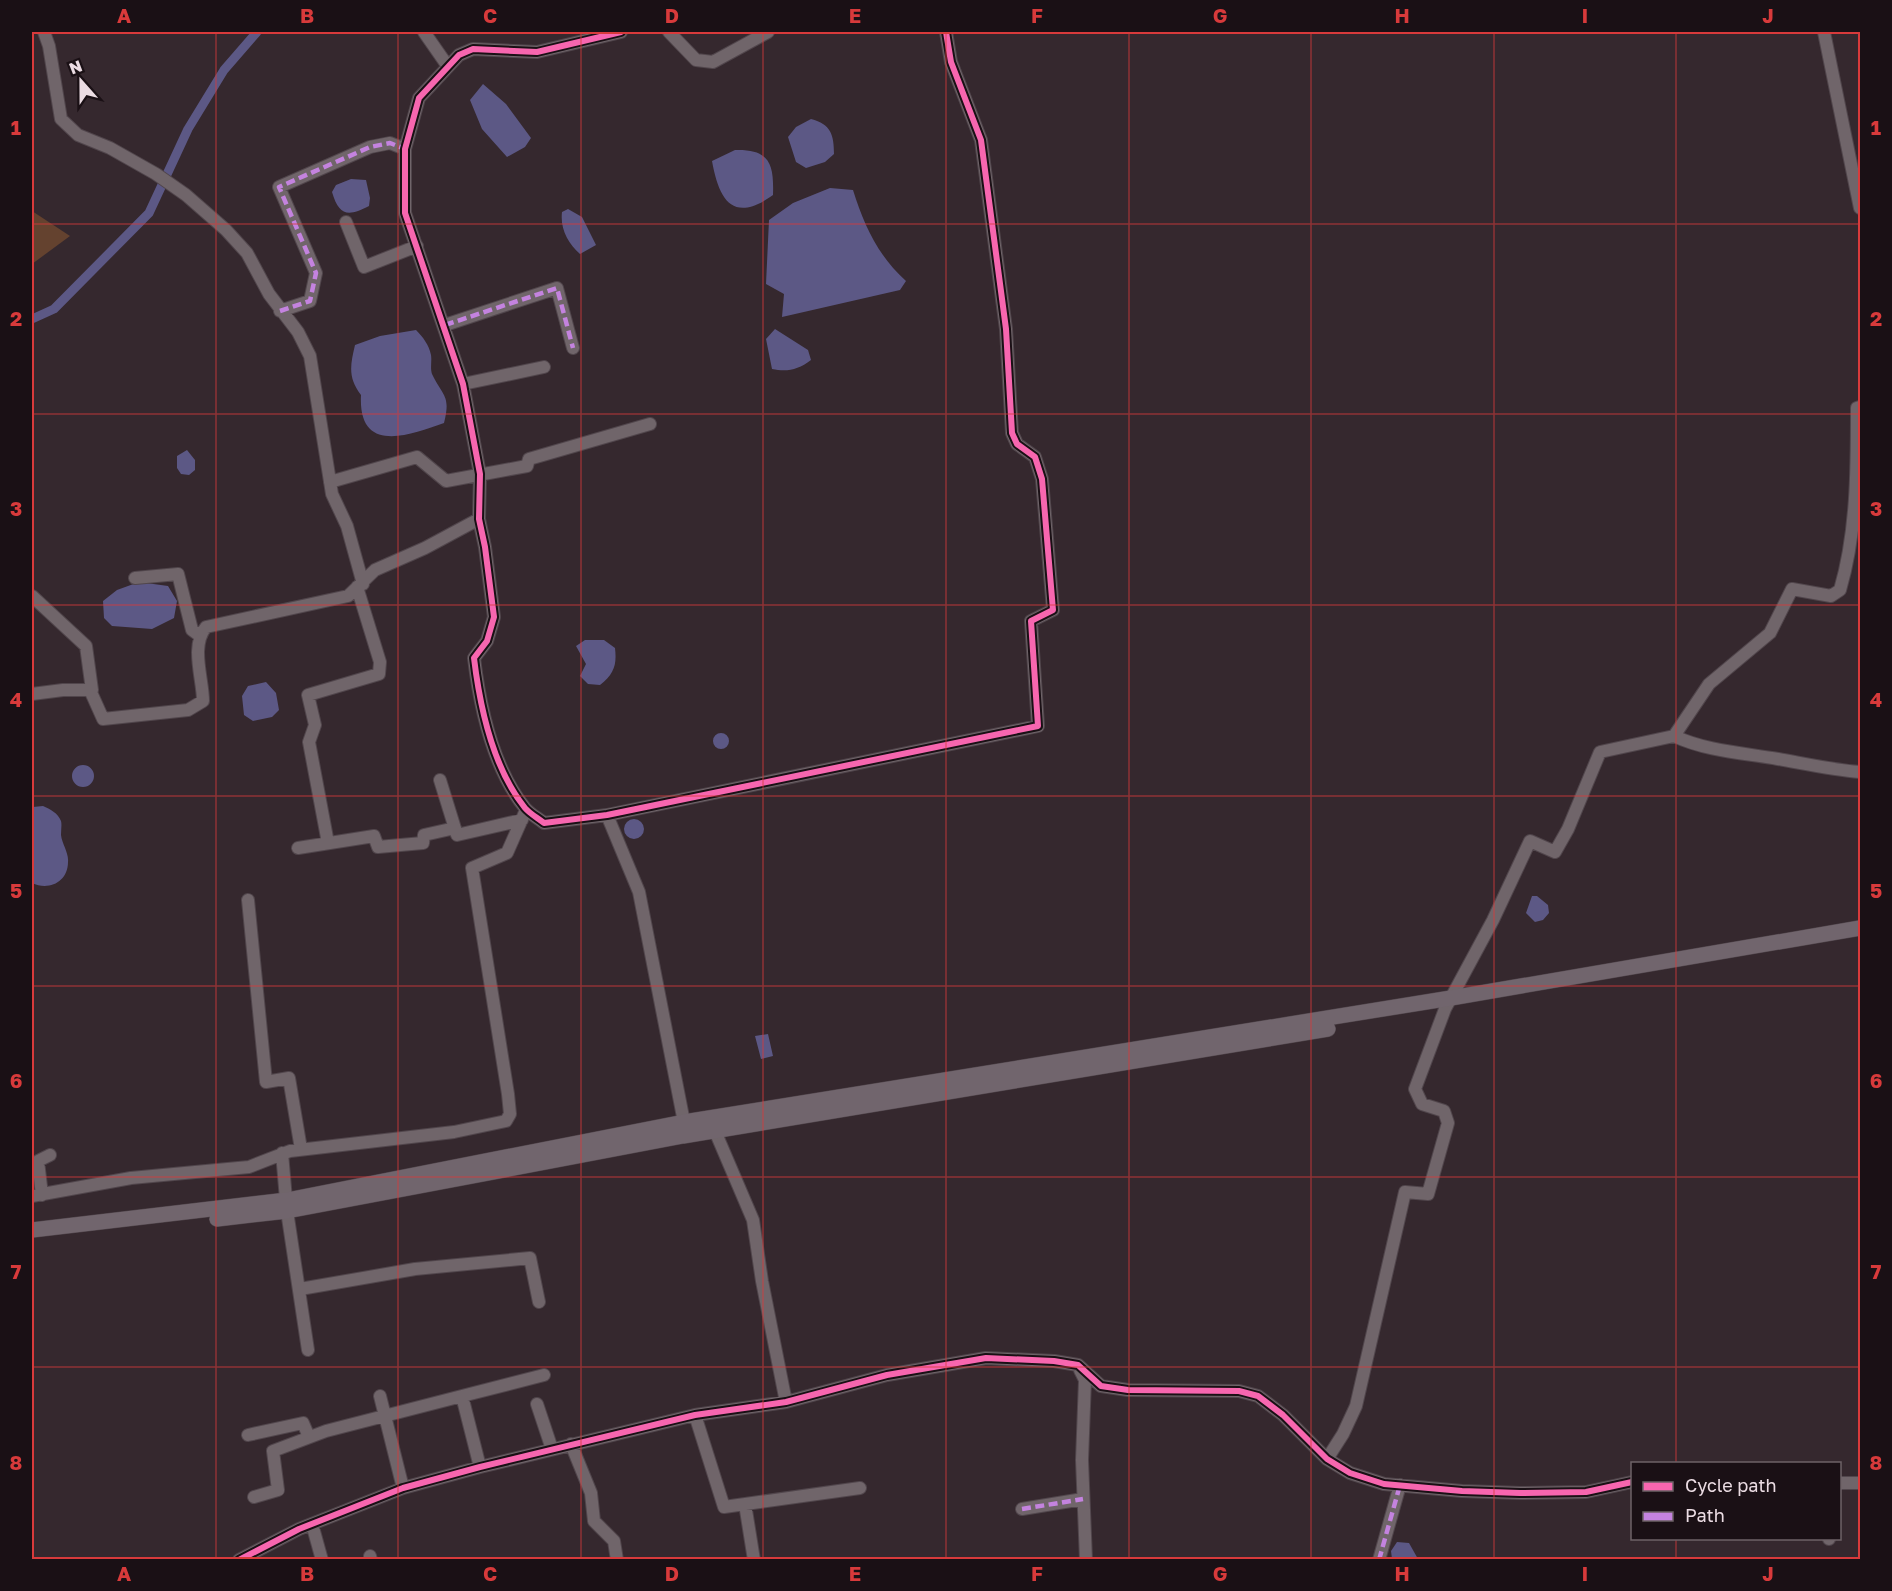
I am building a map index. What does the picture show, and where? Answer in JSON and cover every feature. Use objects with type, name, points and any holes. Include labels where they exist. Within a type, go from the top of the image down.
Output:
[{"type":"main road","points":[[1448,1004],[1860,928]]},
{"type":"main road","points":[[32,1239],[287,1205],[712,1126],[1860,938]]},
{"type":"main road","points":[[32,1230],[287,1205],[684,1122],[712,1126]]},
{"type":"street","points":[[44,32],[49,46],[61,119],[78,135],[110,148],[156,174],[226,230],[247,253],[280,311],[298,332],[310,356],[332,494],[347,526],[380,662],[379,674],[308,695],[315,725],[309,742],[328,843]]},
{"type":"street","points":[[424,32],[447,65]]},
{"type":"street","points":[[50,1155],[38,1161],[37,1195],[131,1178],[249,1167],[282,1153],[301,1149],[454,1132],[506,1121],[510,1113],[508,1094],[472,868],[507,853],[524,815],[502,768],[478,690],[474,658],[487,641],[494,617],[479,519],[480,474],[463,384],[405,213],[405,149],[419,98],[447,65],[459,55],[473,49],[537,52],[621,32]]},
{"type":"street","points":[[669,32],[696,60],[713,63],[768,32]]},
{"type":"street","points":[[440,780],[457,835],[524,815],[544,822],[607,815],[1038,726],[1031,621],[1053,610],[1042,479],[1035,457],[1017,444],[1012,433],[1006,329],[981,140],[951,62],[946,32]]},
{"type":"street","points":[[1824,32],[1860,207]]},
{"type":"street","points":[[280,311],[310,301],[316,273],[279,187],[326,164],[370,147],[390,143],[405,149]]},
{"type":"street","points":[[346,222],[364,267],[417,246]]},
{"type":"street","points":[[445,326],[557,288],[573,348]]},
{"type":"street","points":[[463,384],[544,367]]},
{"type":"street","points":[[1674,736],[1709,684],[1770,633],[1792,589],[1831,596],[1840,590],[1848,563],[1857,475],[1857,408],[1860,407]]},
{"type":"street","points":[[330,482],[417,457],[446,481],[527,466],[529,459],[650,424]]},
{"type":"street","points":[[32,694],[63,690],[90,690],[103,719],[188,710],[203,702],[198,649],[200,636],[206,627],[348,596],[375,570],[479,519]]},
{"type":"street","points":[[135,578],[178,574],[192,630],[200,636]]},
{"type":"street","points":[[32,596],[86,646],[92,690]]},
{"type":"street","points":[[1327,1459],[1343,1434],[1356,1406],[1405,1192],[1428,1194],[1448,1123],[1444,1111],[1422,1104],[1414,1089],[1448,1004],[1493,920],[1530,841],[1555,852],[1568,829],[1600,752],[1674,736],[1718,749],[1822,770],[1860,772]]},
{"type":"street","points":[[607,815],[639,892],[684,1122]]},
{"type":"street","points":[[298,848],[374,836],[378,847],[423,843],[424,835],[455,828]]},
{"type":"street","points":[[248,900],[267,1082],[289,1078],[301,1149]]},
{"type":"street","points":[[712,1126],[753,1220],[762,1281],[786,1402]]},
{"type":"street","points":[[282,1153],[287,1205],[308,1350]]},
{"type":"street","points":[[300,1289],[415,1269],[530,1258],[539,1302]]},
{"type":"street","points":[[239,1560],[265,1545],[312,1524],[403,1488],[480,1467],[694,1415],[786,1402],[887,1375],[986,1358],[1054,1361],[1078,1365],[1101,1386],[1128,1390],[1239,1391],[1258,1396],[1283,1414],[1327,1459],[1350,1473],[1383,1484],[1462,1491],[1564,1493],[1586,1492],[1631,1482]]},
{"type":"street","points":[[1078,1365],[1084,1380],[1083,1499],[1086,1560]]},
{"type":"street","points":[[254,1497],[278,1490],[273,1451],[309,1437],[384,1415],[544,1375]]},
{"type":"street","points":[[380,1396],[403,1488]]},
{"type":"street","points":[[462,1396],[480,1467]]},
{"type":"street","points":[[537,1404],[552,1449]]},
{"type":"street","points":[[694,1415],[724,1507],[860,1488]]},
{"type":"street","points":[[248,1435],[303,1423],[309,1437]]},
{"type":"street","points":[[571,1444],[591,1493],[594,1521],[614,1541],[617,1560]]},
{"type":"street","points":[[1841,1483],[1860,1483]]},
{"type":"street","points":[[1380,1560],[1400,1485]]},
{"type":"street","points":[[1022,1509],[1083,1499]]},
{"type":"street","points":[[745,1504],[754,1560]]},
{"type":"street","points":[[312,1524],[322,1560]]},
{"type":"shaded area","points":[[483,84],[506,104],[531,138],[525,147],[507,157],[482,129],[470,100]]},
{"type":"shaded area","points":[[811,119],[823,124],[830,131],[834,154],[825,162],[806,168],[796,162],[788,137],[796,127]]},
{"type":"shaded area","points":[[735,150],[756,152],[768,160],[771,167],[773,195],[748,207],[730,204],[724,197],[712,161]]},
{"type":"shaded area","points":[[351,179],[366,180],[370,198],[369,206],[350,213],[341,210],[332,192],[336,185]]},
{"type":"shaded area","points":[[830,188],[853,190],[873,239],[887,261],[906,281],[900,290],[782,317],[784,294],[766,284],[769,220],[793,203]]},
{"type":"shaded area","points":[[568,209],[582,217],[596,245],[580,254],[564,230],[562,212]]},
{"type":"shaded area","points":[[32,211],[70,236],[32,264]]},
{"type":"shaded area","points":[[775,329],[808,350],[811,360],[792,369],[772,369],[766,339]]},
{"type":"shaded area","points":[[416,330],[429,348],[432,374],[446,401],[444,423],[401,435],[388,436],[376,433],[368,426],[362,414],[361,395],[352,377],[351,366],[355,345],[380,336]]},
{"type":"shaded area","points":[[187,450],[195,460],[195,470],[189,475],[181,474],[177,468],[177,456]]},
{"type":"shaded area","points":[[139,582],[168,586],[177,601],[174,618],[152,629],[112,626],[104,618],[103,601],[117,590]]},
{"type":"shaded area","points":[[585,640],[604,640],[615,648],[614,669],[600,685],[588,684],[580,676],[586,664],[576,646]]},
{"type":"shaded area","points":[[266,682],[276,693],[279,710],[272,717],[253,721],[244,715],[242,696],[248,686]]},
{"type":"shaded area","points":[[721,733],[729,741],[721,749],[713,741]]},
{"type":"shaded area","points":[[83,765],[91,768],[94,776],[91,784],[83,787],[75,784],[72,776],[75,768]]},
{"type":"shaded area","points":[[43,806],[60,818],[61,835],[68,859],[65,875],[61,880],[45,886],[32,883],[33,807]]},
{"type":"shaded area","points":[[634,819],[641,822],[644,829],[641,836],[634,839],[627,836],[624,829],[627,822]]},
{"type":"shaded area","points":[[1532,896],[1537,896],[1548,905],[1549,913],[1543,920],[1535,922],[1526,913]]},
{"type":"shaded area","points":[[768,1034],[773,1056],[761,1059],[755,1036]]},
{"type":"shaded area","points":[[1397,1542],[1409,1543],[1418,1559],[1392,1559],[1391,1551]]},
{"type":"waterway","points":[[32,319],[54,309],[149,213],[188,129],[224,70],[257,32]]},
{"type":"marked path","points":[[280,311],[310,301],[316,273],[279,187],[370,147],[390,143],[405,149]]},
{"type":"marked path","points":[[445,325],[557,288],[573,348]]},
{"type":"marked path","points":[[1379,1560],[1400,1485]]},
{"type":"marked path","points":[[1022,1509],[1083,1499]]},
{"type":"cycle path","points":[[621,32],[537,52],[473,49],[459,55],[419,98],[405,149],[405,213],[463,384],[480,474],[479,519],[494,617],[487,641],[474,658],[484,717],[504,775],[525,808],[544,823],[607,815],[1038,726],[1031,621],[1053,610],[1042,479],[1035,457],[1017,444],[1012,433],[1006,329],[981,140],[951,62],[946,32]]},
{"type":"cycle path","points":[[239,1560],[299,1529],[403,1488],[480,1467],[695,1415],[786,1402],[887,1375],[986,1358],[1054,1361],[1078,1365],[1101,1386],[1128,1390],[1239,1391],[1258,1396],[1283,1415],[1327,1459],[1350,1473],[1384,1484],[1462,1491],[1520,1493],[1586,1492],[1631,1482]]}]
